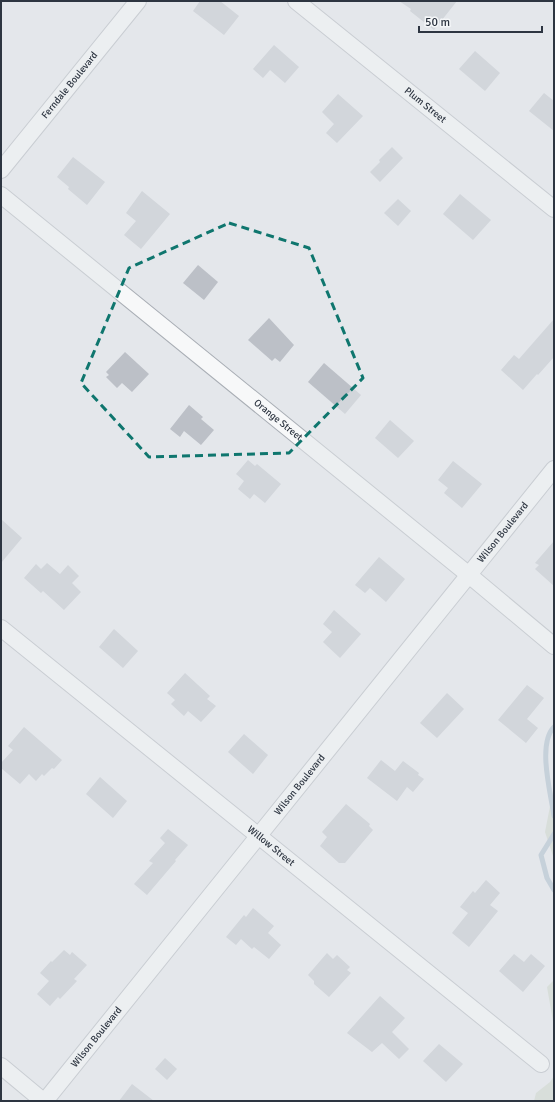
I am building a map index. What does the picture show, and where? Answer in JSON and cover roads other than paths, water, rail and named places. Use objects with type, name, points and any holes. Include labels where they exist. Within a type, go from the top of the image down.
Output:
[{"type":"street","name":"Ferndale Boulevard","points":[[1,170],[138,1]]},
{"type":"street","name":"Plum Street","points":[[296,1],[554,209]]},
{"type":"street","name":"Orange Street","points":[[1,196],[469,574],[554,646]]},
{"type":"street","name":"Wilson Boulevard","points":[[44,1101],[554,468]]},
{"type":"street","name":"Willow Street","points":[[1,628],[541,1064]]},
{"type":"street","points":[[1,1066],[44,1101]]},
{"type":"waterway","points":[[554,727],[549,735],[546,745],[546,770],[554,816]]},
{"type":"waterway","points":[[554,834],[541,855],[547,878],[554,890]]}]
